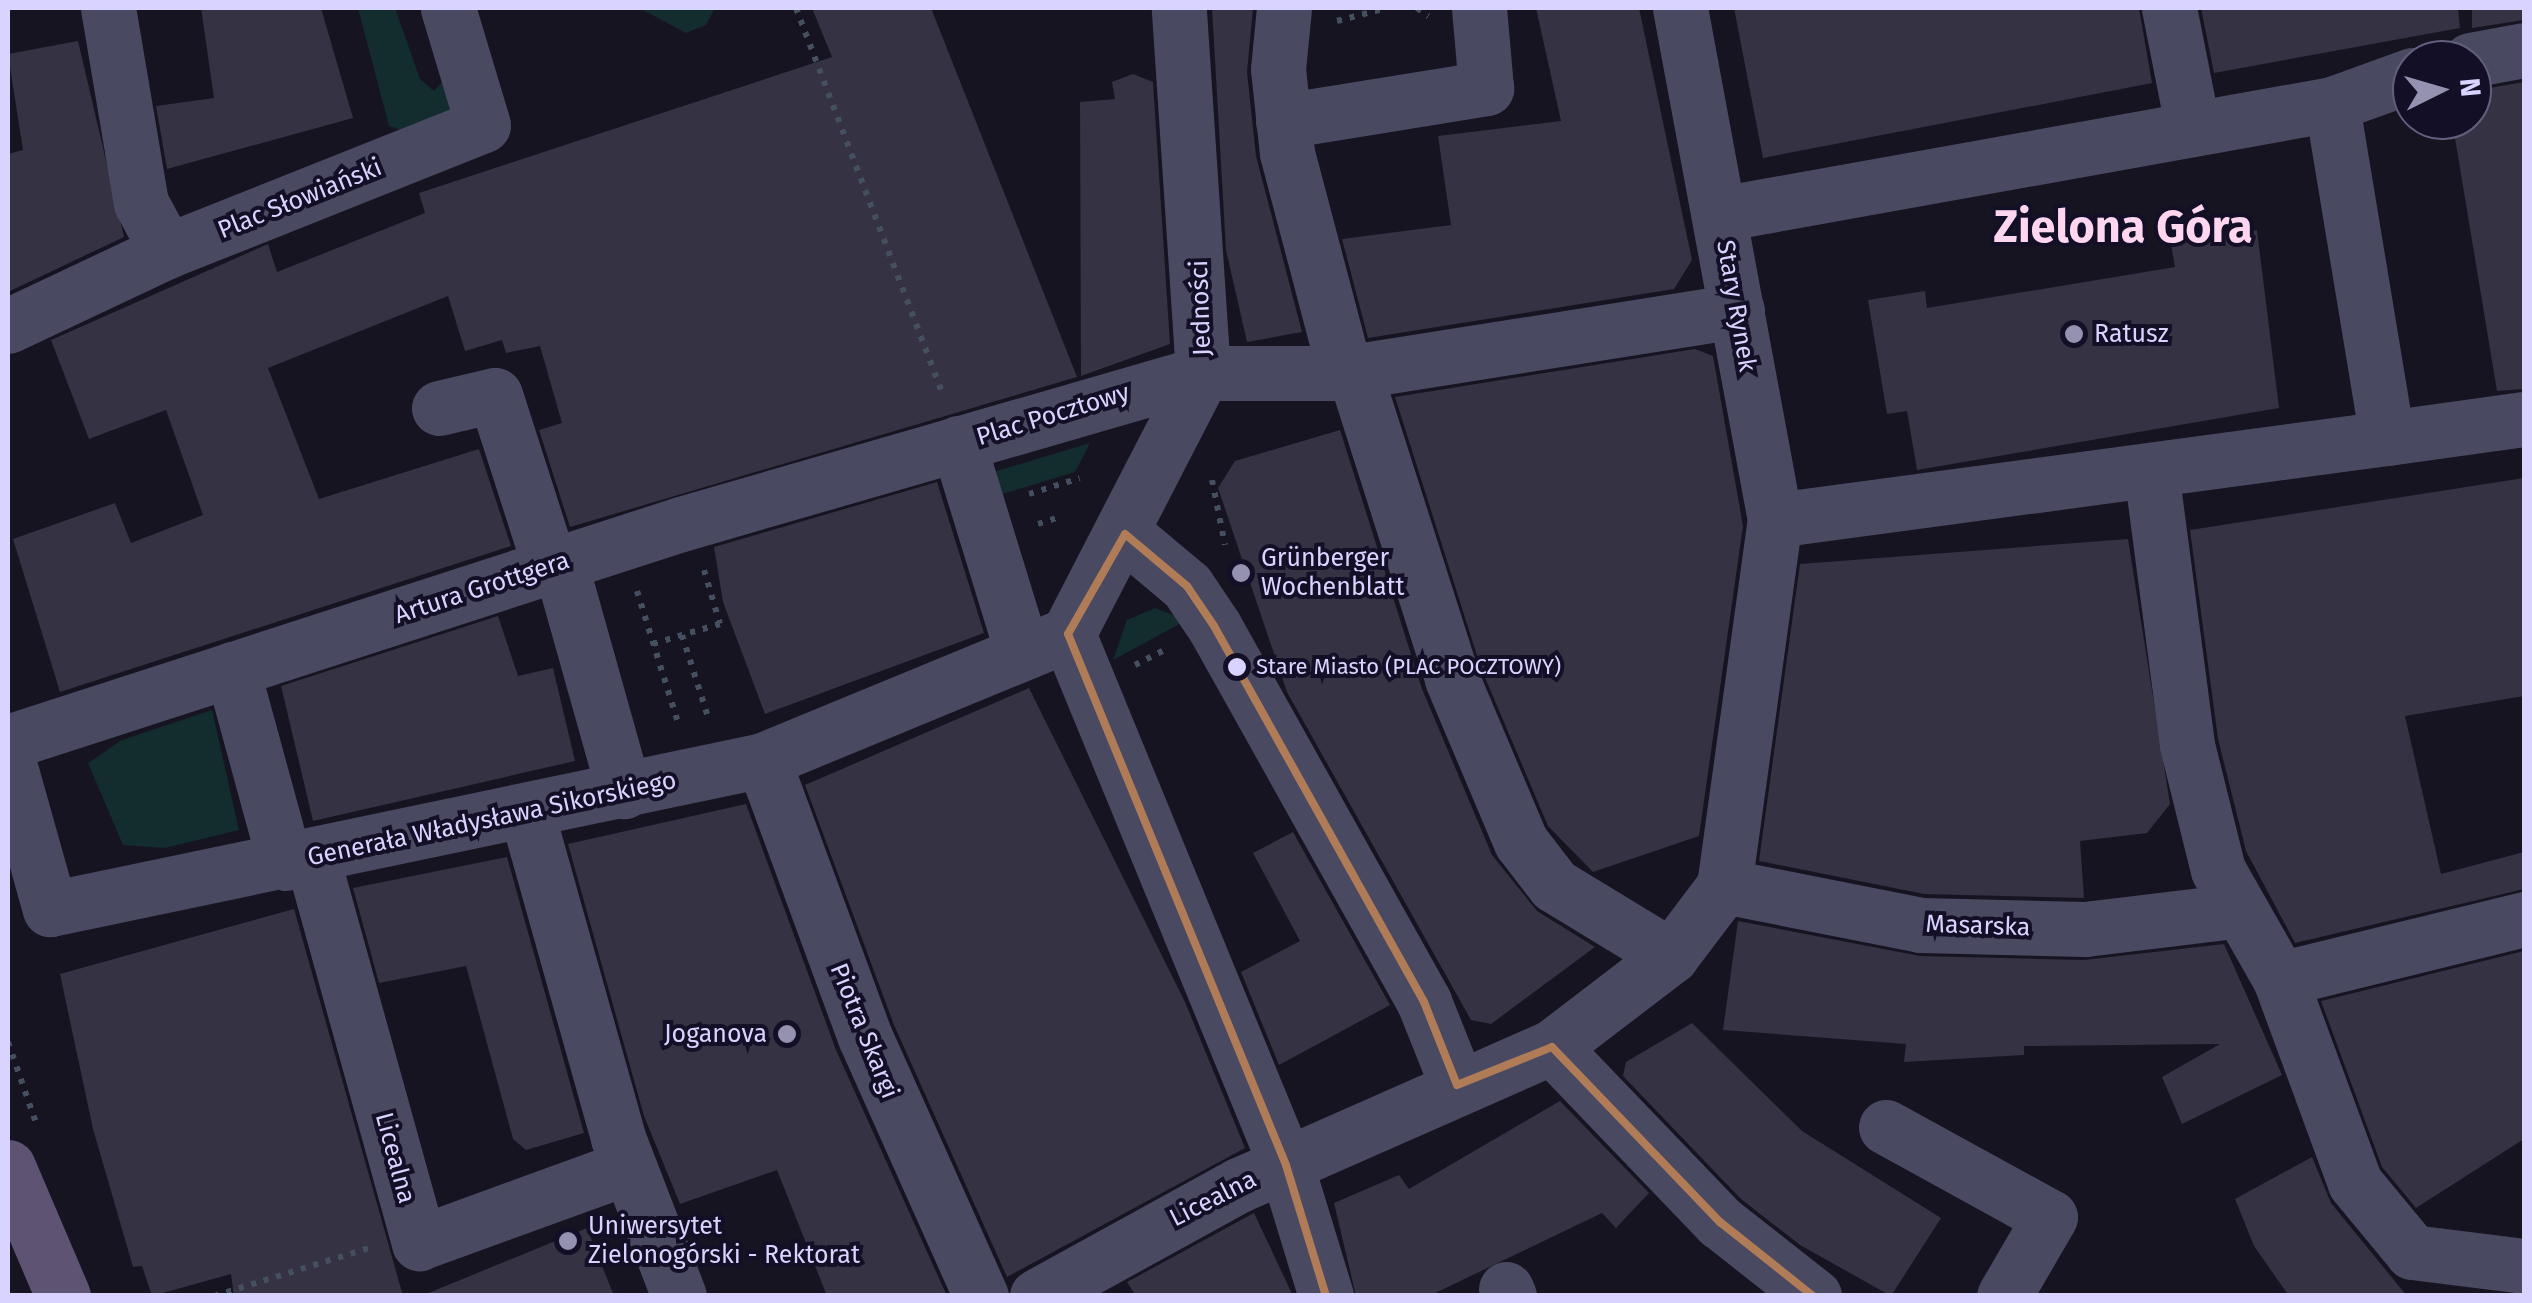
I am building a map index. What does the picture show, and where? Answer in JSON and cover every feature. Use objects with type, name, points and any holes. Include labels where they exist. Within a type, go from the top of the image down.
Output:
[{"type":"main road","points":[[8,1167],[63,1296]]},
{"type":"street","points":[[108,8],[141,203],[167,250]]},
{"type":"street","name":"Plac Słowiański","points":[[8,326],[167,250],[483,126],[448,8]]},
{"type":"street","name":"Jedności","points":[[1042,632],[1125,534],[1202,365],[1179,8]]},
{"type":"street","points":[[1284,8],[1283,121],[1350,372],[1452,678],[1521,842],[1554,885],[1671,956]]},
{"type":"street","points":[[1283,121],[1486,88],[1479,8]]},
{"type":"street","points":[[1680,8],[1720,214]]},
{"type":"street","points":[[2169,8],[2193,129]]},
{"type":"street","points":[[2492,56],[2524,50]]},
{"type":"street","name":"Stary Rynek","points":[[1724,886],[1776,520],[1720,214],[2332,104],[2392,83]]},
{"type":"street","points":[[2332,104],[2386,438]]},
{"type":"street","name":"Plac Pocztowy","points":[[1326,1296],[1286,1165],[958,444],[1202,365],[1350,372],[1737,311]]},
{"type":"street","points":[[439,408],[495,395],[555,564],[624,790]]},
{"type":"street","points":[[1776,520],[2513,420]]},
{"type":"street","name":"Artura Grottgera","points":[[8,742],[622,542],[958,444]]},
{"type":"street","points":[[2151,471],[2202,810],[2234,910],[2280,979],[2356,1183],[2412,1252],[2524,1266]]},
{"type":"street","points":[[1125,534],[1187,586],[1214,626],[1424,1002],[1457,1084]]},
{"type":"street","name":"Generała Władysława Sikorskiego","points":[[8,760],[50,909],[763,760],[1042,632]]},
{"type":"street","name":"Licealna","points":[[232,669],[298,860],[418,1244]]},
{"type":"street","name":"Piotra Skargi","points":[[763,760],[865,1037],[981,1296]]},
{"type":"street","points":[[526,810],[628,1166],[679,1296]]},
{"type":"street","points":[[1286,1165],[1457,1084],[1552,1047],[1671,956],[1724,886]]},
{"type":"street","name":"Masarska","points":[[1724,886],[1921,925],[2085,929],[2234,910]]},
{"type":"street","points":[[2280,979],[2524,919]]},
{"type":"street","points":[[1552,1047],[1720,1222],[1814,1296]]},
{"type":"street","points":[[1886,1127],[2050,1217],[2004,1296]]},
{"type":"street","name":"Licealna","points":[[1037,1296],[1286,1165]]},
{"type":"street","points":[[418,1244],[628,1166]]},
{"type":"path","points":[[796,8],[958,444]]},
{"type":"path","points":[[653,644],[720,624],[690,521]]},
{"type":"path","points":[[622,542],[682,734]]},
{"type":"path","points":[[682,635],[710,722]]},
{"type":"path","points":[[1118,674],[1176,645]]},
{"type":"path","points":[[214,1296],[394,1240],[418,1244]]},
{"type":"green space","points":[[358,8],[395,8],[420,79],[434,91],[452,71],[456,109],[419,136],[389,126]]},
{"type":"green space","points":[[639,8],[715,8],[706,25],[686,33]]},
{"type":"green space","points":[[1090,443],[1075,472],[996,496],[990,473]]},
{"type":"green space","points":[[1155,608],[1187,620],[1113,660],[1127,620]]},
{"type":"green space","points":[[212,710],[239,830],[165,848],[123,845],[88,763],[122,740]]},
{"type":"building","points":[[201,8],[321,8],[353,118],[167,169],[156,106],[214,98]]},
{"type":"building","points":[[812,8],[931,8],[1077,377],[570,527],[539,430],[562,423],[540,346],[506,353],[502,340],[465,351],[448,296],[268,368],[319,499],[479,449],[511,546],[60,692],[13,539],[115,503],[131,543],[203,515],[166,410],[89,439],[51,340],[268,244],[277,272],[425,213],[419,193],[832,57]]},
{"type":"building","points":[[1212,8],[1253,8],[1247,72],[1256,156],[1302,332],[1247,342],[1226,250]]},
{"type":"building","points":[[1536,8],[1639,8],[1692,260],[1674,289],[1368,338],[1342,239],[1451,225],[1438,136],[1561,121]]},
{"type":"building","points":[[1734,8],[2139,8],[2152,83],[1763,158]]},
{"type":"building","points":[[2201,8],[2458,8],[2460,28],[2214,73]]},
{"type":"building","points":[[2472,8],[2524,8],[2524,20],[2472,28]]},
{"type":"building","points":[[78,41],[124,237],[8,292],[8,154],[23,150],[8,54]]},
{"type":"building","points":[[1133,74],[1153,82],[1170,344],[1081,376],[1080,102],[1115,99],[1112,82]]},
{"type":"building","points":[[2524,82],[2524,389],[2497,391],[2455,140],[2492,140],[2492,88]]},
{"type":"building","name":"Ratusz","points":[[2257,230],[2279,408],[1917,470],[1907,411],[1887,414],[1868,300],[1925,291],[1927,308],[2175,267],[2171,244]]},
{"type":"building","points":[[1695,349],[1713,356],[1743,526],[1699,836],[1593,872],[1548,826],[1481,668],[1395,397]]},
{"type":"building","points":[[1340,430],[1422,689],[1492,855],[1537,911],[1595,947],[1491,1024],[1471,1020],[1287,692],[1218,488],[1235,461]]},
{"type":"building","points":[[2524,478],[2524,696],[2405,716],[2441,874],[2524,852],[2524,889],[2295,943],[2246,851],[2218,739],[2190,530]]},
{"type":"building","points":[[937,482],[984,633],[765,714],[723,602],[714,547]]},
{"type":"building","points":[[2128,539],[2170,804],[2147,833],[2080,841],[2084,898],[1924,894],[1759,861],[1800,564]]},
{"type":"building","points":[[498,616],[518,676],[553,668],[575,761],[313,821],[281,686]]},
{"type":"building","points":[[1029,688],[1185,1002],[1245,1148],[1007,1277],[894,1025],[805,785]]},
{"type":"building","points":[[746,804],[836,1050],[947,1296],[827,1296],[777,1170],[680,1204],[644,1116],[568,844]]},
{"type":"building","points":[[1293,832],[1390,1005],[1279,1065],[1241,972],[1300,941],[1253,853]]},
{"type":"building","points":[[507,857],[584,1133],[526,1150],[513,1139],[466,966],[379,983],[353,888]]},
{"type":"building","points":[[294,909],[403,1296],[234,1296],[231,1274],[152,1296],[142,1266],[133,1267],[93,1129],[60,974]]},
{"type":"building","points":[[1738,921],[1920,956],[2084,960],[2224,944],[2282,1075],[2182,1124],[2162,1077],[2220,1044],[2024,1046],[2024,1055],[1904,1062],[1906,1044],[1723,1030]]},
{"type":"building","points":[[2524,951],[2524,1139],[2416,1208],[2382,1167],[2321,1001]]},
{"type":"building","points":[[1692,1023],[1802,1131],[1941,1218],[1891,1296],[1800,1245],[1741,1199],[1623,1076],[1626,1062]]},
{"type":"building","points":[[1560,1101],[1649,1193],[1616,1228],[1602,1213],[1429,1296],[1356,1296],[1334,1203],[1399,1175],[1409,1189]]},
{"type":"building","points":[[2312,1157],[2331,1203],[2407,1296],[2289,1296],[2254,1246],[2235,1199]]},
{"type":"building","points":[[1254,1213],[1293,1296],[1136,1296],[1127,1282]]},
{"type":"building","name":"Uniwersytet Zielonogórski - Rektorat","points":[[587,1228],[614,1296],[426,1296],[426,1294]]},
{"type":"transit line","points":[[1326,1296],[1286,1165],[1068,634],[1125,534],[1187,586],[1214,626],[1424,1002],[1457,1085],[1552,1047],[1720,1222],[1813,1296]]},
{"type":"place","name":"Ratusz","points":[[2074,334]]},
{"type":"place","name":"Grünberger Wochenblatt","points":[[1241,573]]},
{"type":"place","name":"Stare Miasto (PLAC POCZTOWY)","points":[[1237,667]]},
{"type":"place","name":"Joganova","points":[[787,1034]]},
{"type":"place","name":"Uniwersytet Zielonogórski - Rektorat","points":[[568,1241]]},
{"type":"district","name":"Zielona Góra","points":[[2123,228]]}]
